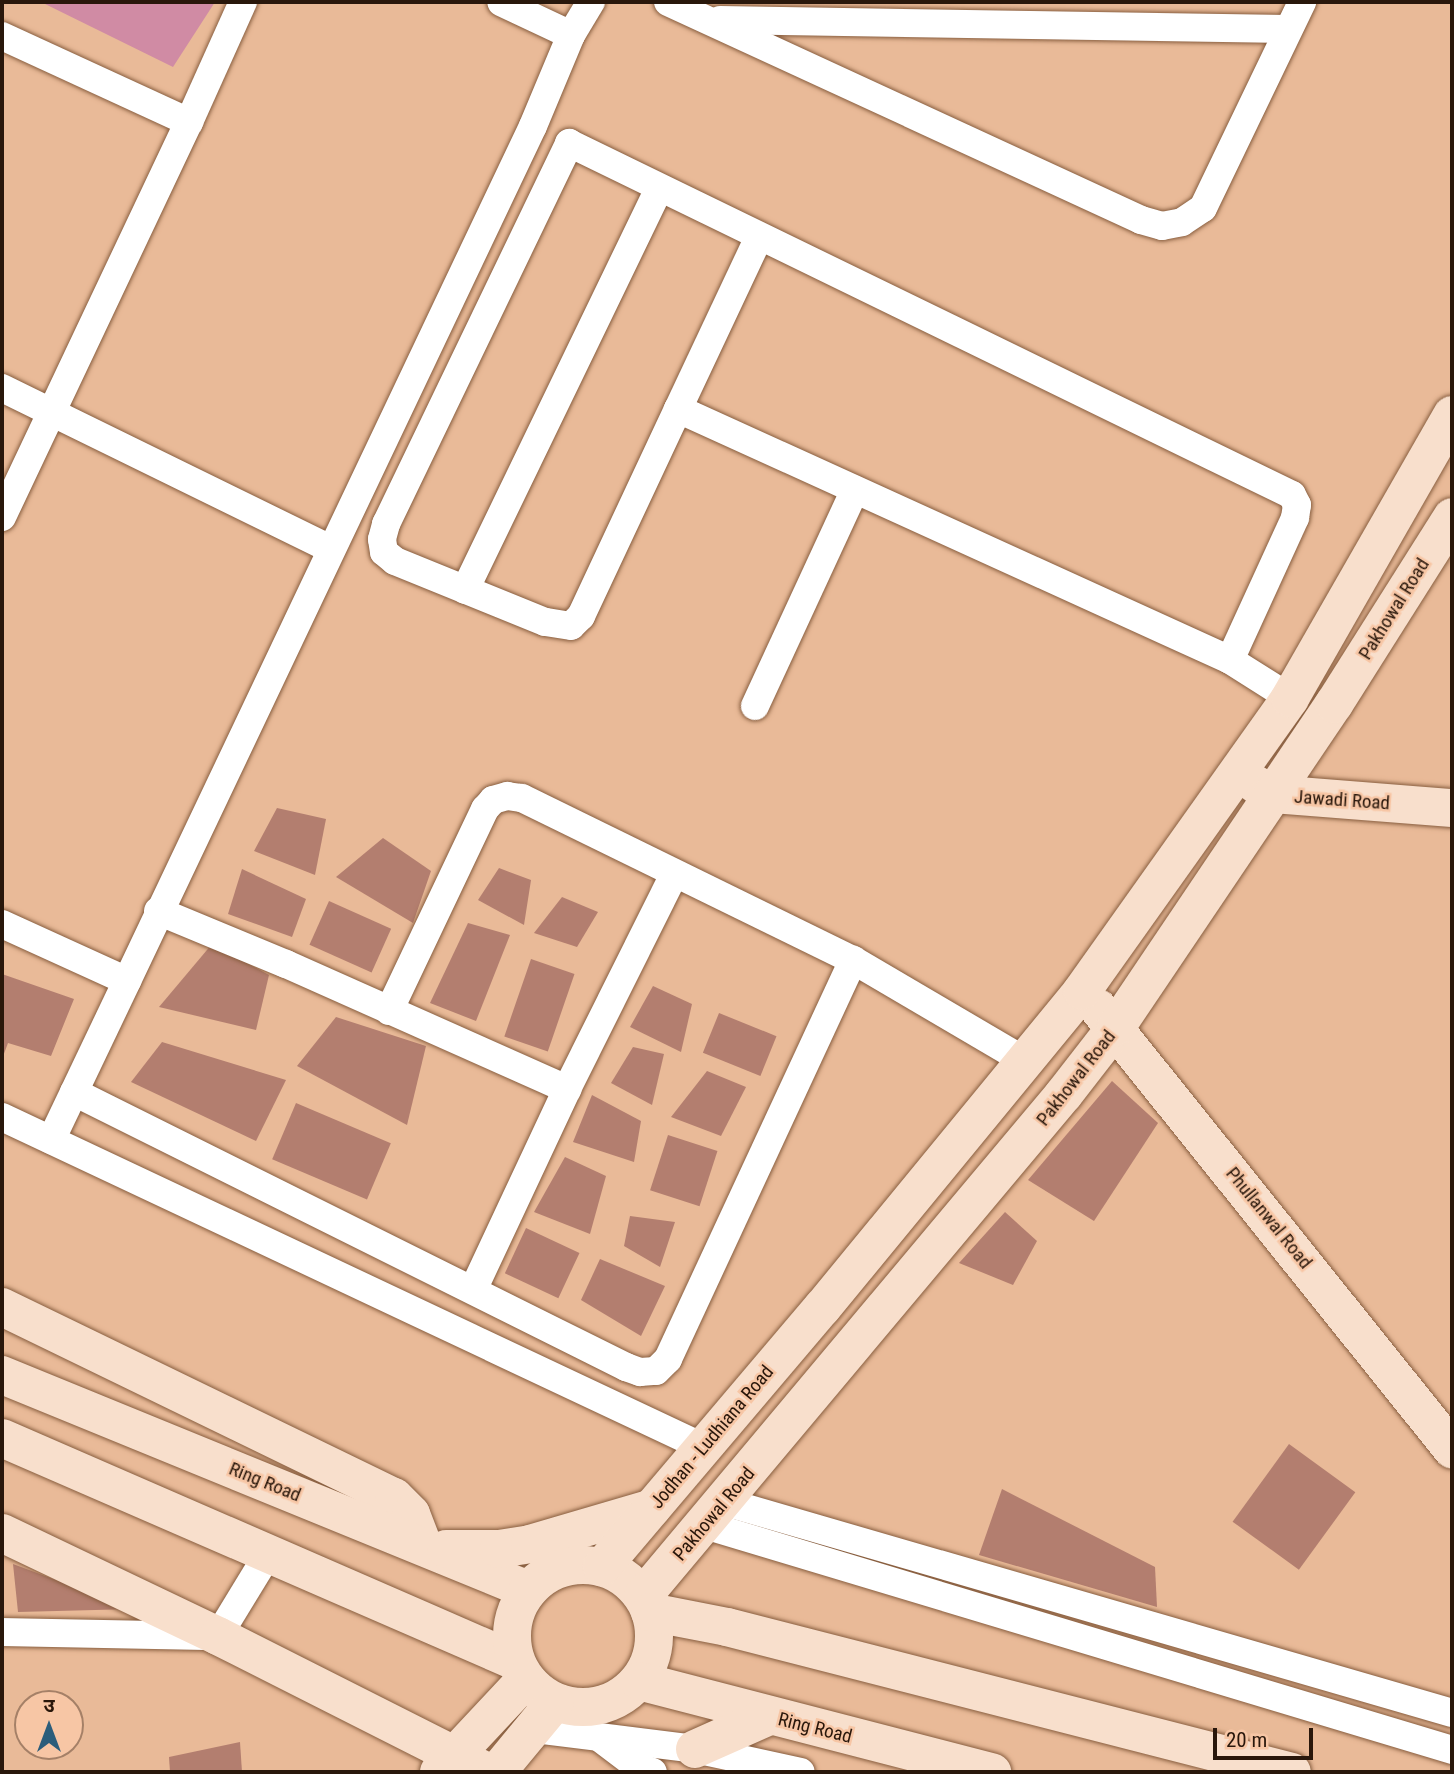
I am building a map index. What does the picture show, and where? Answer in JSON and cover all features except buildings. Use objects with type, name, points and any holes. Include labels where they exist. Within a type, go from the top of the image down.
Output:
[{"type":"street","points":[[2,517],[243,2]]},
{"type":"street","points":[[501,2],[571,35]]},
{"type":"street","points":[[51,1140],[533,126],[571,35],[591,2]]},
{"type":"street","points":[[668,2],[1141,220],[1162,226],[1182,222],[1203,208],[1302,2]]},
{"type":"street","points":[[710,20],[1288,29]]},
{"type":"street","points":[[2,37],[189,122]]},
{"type":"street","points":[[533,126],[1292,495],[1297,505],[1296,518],[1230,660]]},
{"type":"street","points":[[569,142],[382,538],[384,552],[395,561],[545,622],[571,626],[581,616],[759,237]]},
{"type":"street","points":[[465,590],[659,188]]},
{"type":"street","points":[[2,388],[331,549]]},
{"type":"street","points":[[678,410],[1230,660],[1290,698]]},
{"type":"street","points":[[389,1011],[485,809],[493,800],[507,796],[522,798],[853,960],[1027,1062],[1082,991],[1290,698],[1452,415]]},
{"type":"street","points":[[755,706],[855,490]]},
{"type":"street","name":"Pakhowal Road","points":[[647,1604],[715,1513],[1064,1094],[1116,1027],[1335,704],[1452,517]]},
{"type":"street","name":"Jawadi Road","points":[[1237,774],[1273,794],[1452,808]]},
{"type":"street","points":[[473,1290],[567,1089],[674,874]]},
{"type":"street","points":[[158,911],[567,1089]]},
{"type":"street","points":[[2,924],[127,981]]},
{"type":"street","points":[[74,1092],[626,1367],[640,1372],[656,1371],[667,1359],[853,960]]},
{"type":"street","name":"Phullanwal Road","points":[[1082,991],[1116,1027],[1452,1449]]},
{"type":"street","name":"Jodhan - Ludhiana Road","points":[[602,1567],[1027,1062]]},
{"type":"street","points":[[2,1117],[703,1447]]},
{"type":"street","points":[[2,1307],[394,1496],[411,1514],[426,1548],[499,1549],[530,1545],[652,1507]]},
{"type":"street","name":"Ring Road","points":[[2,1374],[528,1590]]},
{"type":"street","points":[[2,1438],[268,1554],[520,1670]]},
{"type":"street","points":[[715,1513],[1452,1713]]},
{"type":"street","points":[[715,1513],[1452,1750]]},
{"type":"street","points":[[2,1533],[218,1636],[446,1764],[487,1772]]},
{"type":"street","points":[[218,1636],[268,1554]]},
{"type":"street","points":[[497,1772],[545,1716],[604,1705],[623,1696],[639,1681],[651,1660],[655,1636],[647,1604],[625,1578],[602,1567],[575,1565],[549,1573],[528,1590],[515,1612],[510,1637],[520,1670],[541,1695],[545,1716]]},
{"type":"street","points":[[647,1604],[1292,1772]]},
{"type":"street","points":[[2,1632],[218,1636]]},
{"type":"street","points":[[446,1764],[520,1670]]},
{"type":"street","name":"Ring Road","points":[[639,1681],[992,1772]]},
{"type":"street","points":[[545,1716],[600,1738],[695,1749],[801,1772]]},
{"type":"street","points":[[695,1749],[769,1716]]},
{"type":"street","points":[[600,1738],[637,1766],[653,1772]]},
{"type":"shaded area","points":[[41,2],[215,2],[173,67]]}]
